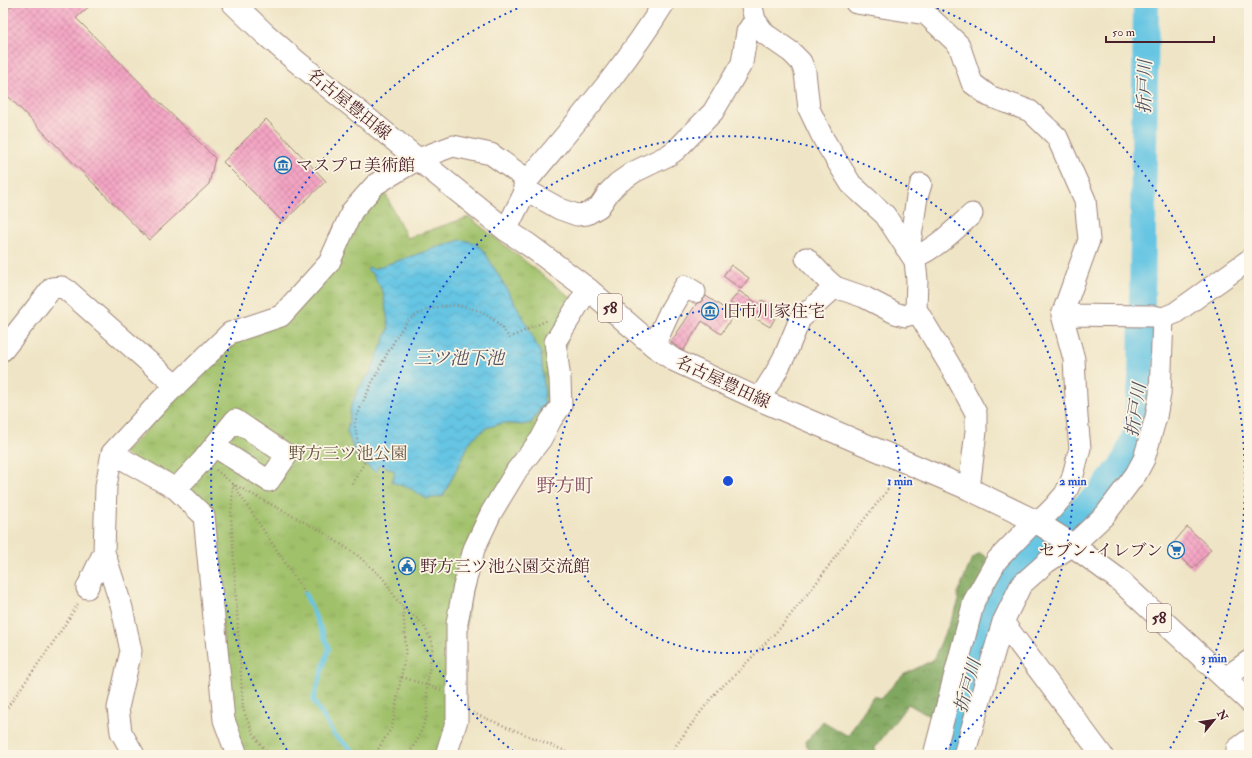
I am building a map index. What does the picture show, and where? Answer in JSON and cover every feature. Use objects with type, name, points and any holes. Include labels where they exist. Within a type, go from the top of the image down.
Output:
[{"type":"main road","name":"名古屋豊田線","points":[[233,3],[296,61],[506,230],[529,245],[588,289],[654,346],[674,360],[759,399],[969,489],[1038,523],[1069,542],[1118,579],[1249,701]]},
{"type":"street","points":[[506,230],[527,185],[607,85],[664,3]]},
{"type":"street","points":[[858,3],[926,14],[959,45],[972,83],[989,96],[1030,111],[1057,137],[1085,200],[1089,240],[1062,314],[1074,360],[1080,448],[1072,479],[1065,494],[1044,517],[997,560],[974,601],[934,755]]},
{"type":"street","points":[[134,755],[121,732],[118,708],[131,651],[122,608],[104,552],[106,486],[112,454],[176,386],[230,333],[281,316],[329,263],[352,211],[376,184],[418,159],[453,146],[491,154],[527,185],[560,209],[578,215],[587,214],[599,208],[609,192],[618,183],[634,172],[669,155],[677,149],[713,112],[742,63],[747,32],[753,12]]},
{"type":"street","points":[[753,12],[765,34],[791,52],[801,62],[805,72],[809,109],[824,140],[851,184],[885,215],[915,261],[918,280],[916,309],[955,374],[976,413],[976,431],[969,489]]},
{"type":"street","points":[[910,253],[916,198],[921,184]]},
{"type":"street","points":[[910,253],[922,254],[955,230],[972,214]]},
{"type":"street","points":[[806,258],[826,280],[835,287],[864,296],[895,313],[905,316],[918,312]]},
{"type":"street","points":[[1062,314],[1150,316],[1175,313],[1249,260]]},
{"type":"street","points":[[654,346],[670,311],[685,286],[695,292]]},
{"type":"street","points":[[3,350],[52,288],[62,287],[176,386]]},
{"type":"street","points":[[759,399],[786,353],[800,319],[835,287]]},
{"type":"street","points":[[446,755],[457,720],[457,623],[463,590],[474,549],[491,513],[517,470],[541,439],[551,420],[561,406],[556,342],[588,289]]},
{"type":"street","points":[[964,755],[1002,622],[1021,585],[1069,542],[1104,515],[1136,474],[1144,459],[1156,417],[1160,394],[1150,316]]},
{"type":"street","points":[[176,489],[214,446]]},
{"type":"street","points":[[112,454],[176,489],[204,516],[224,720],[237,755]]},
{"type":"street","points":[[87,588],[104,552]]},
{"type":"street","points":[[1002,622],[1102,755]]},
{"type":"street","points":[[1225,678],[1249,661]]},
{"type":"street","points":[[1239,755],[1237,749],[1249,740]]},
{"type":"path","points":[[352,484],[367,458],[361,453],[355,429],[359,409],[397,336],[408,320],[434,307],[457,305],[475,309],[503,329],[509,338],[552,318],[565,328]]},
{"type":"path","points":[[669,755],[717,692],[780,628],[803,600],[907,462]]},
{"type":"path","points":[[215,470],[233,484],[321,531],[357,555],[383,578],[403,607],[423,624],[433,644],[427,686],[427,716],[418,739],[408,755]]},
{"type":"path","points":[[233,484],[305,593]]},
{"type":"path","points":[[233,484],[231,516],[243,709],[250,728],[267,752],[272,755]]},
{"type":"path","points":[[3,714],[42,656],[60,633],[87,588]]},
{"type":"path","points":[[372,754],[377,751],[392,727],[406,650],[403,607]]},
{"type":"path","points":[[402,677],[427,686],[575,755]]},
{"type":"green space","name":"野方三ツ池公園","points":[[383,189],[407,238],[469,217],[574,300],[555,405],[485,511],[449,722],[440,755],[244,755],[230,713],[212,513],[124,453],[233,338],[284,319],[355,215]]},
{"type":"green space","points":[[980,553],[990,560],[938,721],[908,704],[875,748],[877,755],[813,755],[805,743],[823,721],[848,736],[873,696],[881,698],[903,675],[933,660],[958,604],[958,592],[972,559]]},
{"type":"water","name":"三ツ池下池","points":[[460,240],[473,242],[484,251],[522,315],[541,354],[545,397],[543,401],[547,402],[547,405],[543,405],[531,423],[522,425],[503,423],[486,428],[471,440],[443,496],[427,499],[411,489],[392,482],[395,471],[380,464],[375,472],[357,457],[347,432],[351,406],[358,389],[371,371],[389,328],[383,292],[373,274],[367,270],[369,267],[373,269]]},
{"type":"building","points":[[15,3],[93,3],[76,18],[215,158],[209,184],[149,240],[3,91],[3,14]]},
{"type":"building","points":[[266,119],[326,181],[283,222],[223,162]]},
{"type":"building","points":[[731,265],[749,278],[741,289],[723,276]]},
{"type":"building","points":[[739,291],[760,305],[762,300],[779,311],[770,327],[730,303]]},
{"type":"building","points":[[706,296],[734,315],[721,334],[702,321],[683,351],[671,342],[697,303],[701,302]]},
{"type":"building","points":[[1187,527],[1211,549],[1193,569],[1169,548]]},
{"type":"waterway","name":"折戸川","points":[[948,755],[992,602],[1008,571],[1097,496],[1124,463],[1136,432],[1141,381],[1146,3]]},
{"type":"waterway","points":[[305,593],[329,648],[313,700],[335,736],[359,755]]},
{"type":"place","name":"マスプロ美術館","points":[[283,165]]},
{"type":"place","name":"旧市川家住宅","points":[[710,311]]},
{"type":"place","name":"セブン-イレブン","points":[[1176,550]]},
{"type":"place","name":"野方三ツ池公園交流館","points":[[407,566]]},
{"type":"district","name":"野方町","points":[[565,486]]}]
